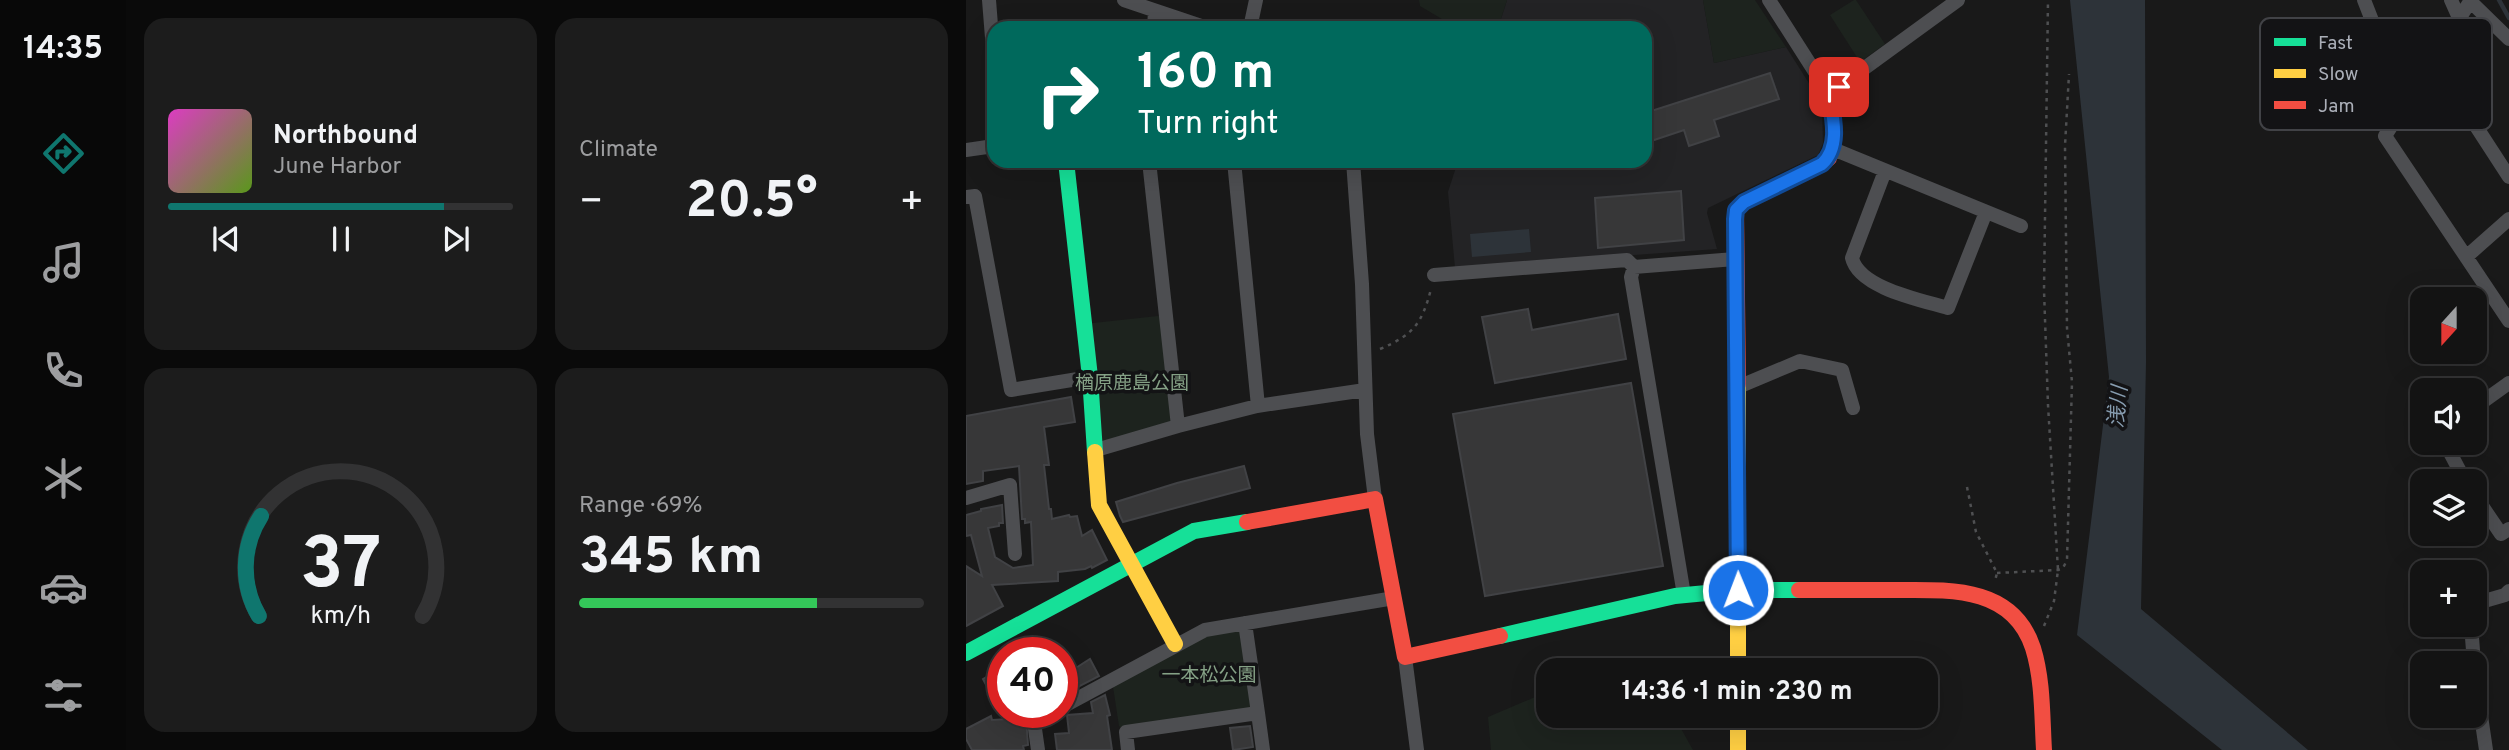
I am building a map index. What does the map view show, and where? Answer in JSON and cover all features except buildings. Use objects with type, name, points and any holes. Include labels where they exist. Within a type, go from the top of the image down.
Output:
[{"type":"street","points":[[989,0],[991,21]]},
{"type":"street","points":[[1124,0],[1186,21]]},
{"type":"street","points":[[1252,21],[1256,0]]},
{"type":"street","points":[[1738,658],[1736,210],[1744,202],[1822,164],[1831,154],[1833,117],[1829,94],[1769,0]]},
{"type":"street","points":[[1829,94],[1958,0]]},
{"type":"street","points":[[2364,0],[2371,18]]},
{"type":"street","points":[[2451,0],[2459,18]]},
{"type":"street","points":[[2459,18],[2471,1],[2488,18]]},
{"type":"street","points":[[1154,21],[1155,11]]},
{"type":"street","points":[[2492,22],[2509,39]]},
{"type":"street","points":[[2389,130],[2385,136],[2509,319]]},
{"type":"street","points":[[2478,130],[2509,177]]},
{"type":"street","points":[[966,150],[987,147]]},
{"type":"street","points":[[1831,154],[1885,171],[2021,226]]},
{"type":"street","points":[[1067,168],[1090,377],[1100,505],[1175,645]]},
{"type":"street","points":[[1150,168],[1178,426]]},
{"type":"street","points":[[1235,168],[1258,406]]},
{"type":"street","points":[[1354,168],[1362,284],[1367,434],[1405,657],[1417,750]]},
{"type":"street","points":[[1885,171],[1852,258],[1854,266],[1880,287],[1948,308],[1986,212]]},
{"type":"street","points":[[966,197],[975,196],[1012,390],[1090,377]]},
{"type":"street","points":[[2466,257],[2509,219]]},
{"type":"street","points":[[1434,275],[1626,260],[1634,267],[1735,259]]},
{"type":"street","points":[[1634,267],[1631,277],[1684,595]]},
{"type":"street","points":[[1738,387],[1800,361],[1842,370],[1853,408]]},
{"type":"street","points":[[2487,399],[2509,383]]},
{"type":"street","points":[[1096,450],[1258,406],[1365,390]]},
{"type":"street","points":[[966,498],[1010,485],[1015,554]]},
{"type":"street","points":[[966,653],[1194,531],[1376,499]]},
{"type":"street","points":[[2487,513],[2501,534],[2509,529]]},
{"type":"street","points":[[1405,657],[1684,595],[1738,590],[1956,590],[1989,598],[2012,613],[2025,630],[2033,646],[2037,668],[2044,750]]},
{"type":"street","points":[[2487,600],[2505,595],[2509,591]]},
{"type":"street","points":[[1078,698],[1205,630],[1394,598]]},
{"type":"street","points":[[1245,623],[1263,750]]},
{"type":"street","points":[[1128,750],[1126,732],[1258,713]]},
{"type":"street","points":[[1035,728],[1038,750]]},
{"type":"street","points":[[1738,728],[1738,750]]},
{"type":"street","points":[[2483,728],[2486,750]]},
{"type":"path","points":[[2042,629],[2054,601],[2058,570],[2044,290],[2048,0]]},
{"type":"path","points":[[1997,573],[2058,570],[2063,568],[2067,560],[2072,382],[2067,328],[2065,146],[2069,74]]},
{"type":"path","points":[[1364,356],[1403,339],[1424,315],[1434,275]]},
{"type":"path","points":[[1967,487],[1976,531],[1997,573],[1989,598]]},
{"type":"shaded area","points":[[1507,0],[1703,0],[1714,63],[1786,47],[1819,99],[1822,107],[1823,143],[1818,155],[1708,208],[1717,249],[1455,268],[1448,192],[1456,168],[1652,168],[1652,21],[1500,21]]},
{"type":"green space","points":[[1419,0],[1507,0],[1500,21],[1445,21],[1420,6]]},
{"type":"green space","points":[[1703,0],[1755,0],[1786,47],[1714,63]]},
{"type":"green space","points":[[1854,0],[1885,44],[1860,62],[1830,15]]},
{"type":"green space","name":"楢原鹿島公園","points":[[1167,315],[1178,426],[1096,450],[1084,324]]},
{"type":"green space","name":"一本松公園","points":[[1245,623],[1258,713],[1126,732],[1119,726],[1112,680],[1175,644]]},
{"type":"green space","points":[[1536,697],[1536,728],[1681,728],[1693,750],[1491,750],[1488,717]]},
{"type":"water","name":"浅川","points":[[2070,0],[2145,0],[2146,362],[2141,609],[2308,750],[2222,750],[2077,635],[2109,377]]},
{"type":"water","points":[[1529,229],[1531,252],[1472,257],[1470,234]]},
{"type":"waterway","points":[[2499,0],[2509,18]]},
{"type":"traffic: fast","points":[[1067,168],[1090,377],[1095,452]]},
{"type":"traffic: fast","points":[[966,653],[1194,531],[1247,522]]},
{"type":"traffic: fast","points":[[1500,636],[1675,596],[1738,590],[1799,590]]},
{"type":"traffic: slow","points":[[1738,384],[1738,658]]},
{"type":"traffic: slow","points":[[1095,452],[1099,505],[1175,644]]},
{"type":"traffic: slow","points":[[1738,728],[1738,750]]},
{"type":"traffic: jam","points":[[1738,384],[1736,210],[1744,202],[1822,164],[1829,158]]},
{"type":"traffic: jam","points":[[1247,522],[1375,499],[1405,657],[1500,636]]},
{"type":"traffic: jam","points":[[1799,590],[1954,591],[1993,602],[2010,612],[2023,627],[2036,660],[2042,699],[2044,750]]},
{"type":"route","points":[[1738,590],[1736,210],[1744,202],[1822,164],[1829,158],[1833,149],[1833,117],[1829,94],[1839,87]]}]
